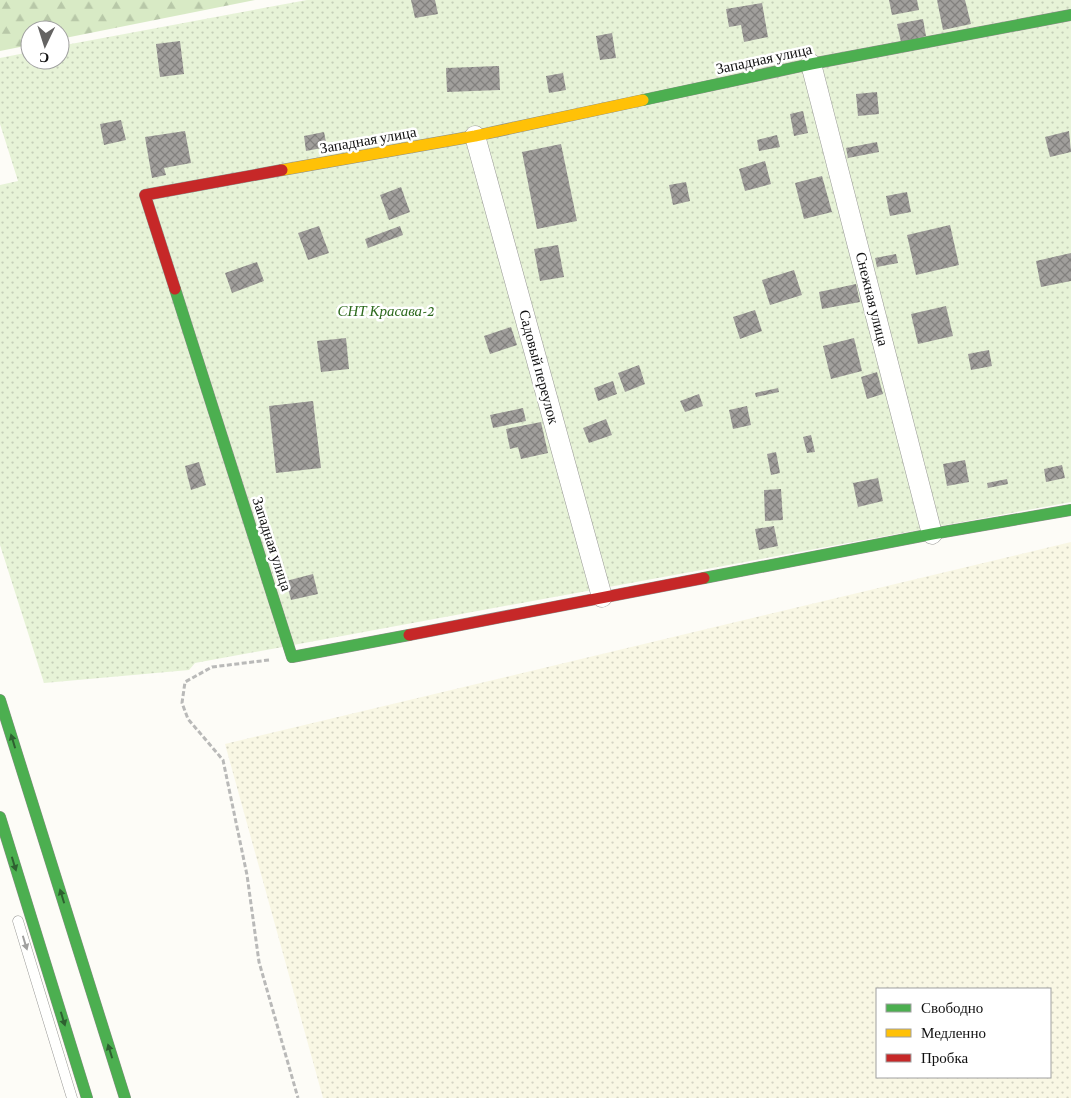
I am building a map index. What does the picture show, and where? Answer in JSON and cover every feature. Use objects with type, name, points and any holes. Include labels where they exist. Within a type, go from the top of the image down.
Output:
[{"type":"main road","name":"Западная улица","points":[[292,658],[146,195],[475,136],[812,64],[1071,15]]},
{"type":"main road","points":[[292,658],[932,534],[1071,510]]},
{"type":"main road","points":[[0,700],[125,1098]]},
{"type":"main road","points":[[0,818],[87,1098]]},
{"type":"street","name":"Снежная улица","points":[[812,64],[932,534]]},
{"type":"street","name":"Садовый переулок","points":[[475,136],[602,597]]},
{"type":"lane","points":[[14,910],[72,1098]]},
{"type":"path","points":[[292,658],[212,667],[184,682],[182,703],[188,720],[223,760],[247,875],[259,962],[298,1098]]},
{"type":"shaded area","points":[[1071,542],[1071,1098],[323,1098],[225,744]]},
{"type":"green space","points":[[0,0],[255,0],[70,37],[70,20],[20,20],[20,47],[0,51]]},
{"type":"green space","name":"СНТ Красава-2","points":[[307,0],[1071,0],[1071,502],[195,663],[189,670],[44,683],[0,545],[0,185],[18,181],[0,124],[0,58],[20,54],[20,70],[70,70],[70,44]]},
{"type":"building","points":[[411,0],[435,0],[438,14],[415,18]]},
{"type":"building","points":[[889,0],[917,0],[919,10],[892,15]]},
{"type":"building","points":[[937,0],[965,0],[971,24],[943,30]]},
{"type":"building","points":[[762,3],[768,37],[744,42],[741,25],[729,27],[726,9]]},
{"type":"building","points":[[923,19],[926,36],[901,42],[897,24]]},
{"type":"building","points":[[612,33],[616,58],[600,60],[596,36]]},
{"type":"building","points":[[180,41],[184,74],[160,77],[156,44]]},
{"type":"building","points":[[499,66],[500,90],[447,92],[446,68]]},
{"type":"building","points":[[563,73],[566,90],[549,93],[546,76]]},
{"type":"building","points":[[877,92],[879,114],[858,116],[856,94]]},
{"type":"building","points":[[803,111],[808,133],[794,136],[790,114]]},
{"type":"building","points":[[121,120],[126,140],[104,145],[100,124]]},
{"type":"building","points":[[185,131],[191,163],[164,168],[166,175],[152,178],[145,137]]},
{"type":"building","points":[[1069,131],[1071,152],[1050,157],[1045,137]]},
{"type":"building","points":[[324,132],[327,147],[306,151],[304,136]]},
{"type":"building","points":[[777,135],[780,147],[759,151],[757,140]]},
{"type":"building","points":[[877,142],[879,152],[848,158],[846,148]]},
{"type":"building","points":[[561,144],[577,221],[537,229],[522,152]]},
{"type":"building","points":[[765,161],[771,184],[745,191],[739,169]]},
{"type":"building","points":[[822,176],[832,212],[804,219],[795,183]]},
{"type":"building","points":[[686,182],[690,201],[673,205],[669,185]]},
{"type":"building","points":[[401,187],[410,212],[389,220],[380,195]]},
{"type":"building","points":[[907,192],[911,212],[890,216],[886,196]]},
{"type":"building","points":[[950,225],[959,265],[916,275],[907,235]]},
{"type":"building","points":[[319,226],[329,253],[308,260],[298,233]]},
{"type":"building","points":[[400,226],[403,235],[368,248],[365,239]]},
{"type":"building","points":[[558,245],[564,277],[540,281],[534,249]]},
{"type":"building","points":[[1071,253],[1071,281],[1041,287],[1036,261]]},
{"type":"building","points":[[896,254],[898,263],[877,267],[875,258]]},
{"type":"building","points":[[257,262],[264,281],[232,293],[225,273]]},
{"type":"building","points":[[794,270],[802,295],[770,305],[762,280]]},
{"type":"building","points":[[856,284],[860,302],[822,309],[819,292]]},
{"type":"building","points":[[946,306],[953,336],[918,344],[911,314]]},
{"type":"building","points":[[755,310],[762,331],[740,339],[733,317]]},
{"type":"building","points":[[511,327],[517,345],[490,354],[484,336]]},
{"type":"building","points":[[346,338],[349,369],[321,372],[317,341]]},
{"type":"building","points":[[854,338],[862,371],[831,379],[823,346]]},
{"type":"building","points":[[989,350],[992,366],[971,370],[968,354]]},
{"type":"building","points":[[639,365],[645,384],[625,392],[618,373]]},
{"type":"building","points":[[877,372],[883,394],[867,399],[861,377]]},
{"type":"building","points":[[613,381],[617,394],[598,401],[594,388]]},
{"type":"building","points":[[778,388],[779,392],[756,397],[755,393]]},
{"type":"building","points":[[699,394],[703,406],[685,412],[680,401]]},
{"type":"building","points":[[313,401],[321,468],[276,473],[269,406]]},
{"type":"building","points":[[747,406],[751,425],[733,429],[729,410]]},
{"type":"building","points":[[523,408],[526,421],[493,428],[490,415]]},
{"type":"building","points":[[606,419],[612,435],[589,443],[583,428]]},
{"type":"building","points":[[541,422],[548,453],[521,459],[518,447],[510,449],[506,429]]},
{"type":"building","points":[[811,435],[815,452],[807,453],[803,437]]},
{"type":"building","points":[[776,452],[780,473],[771,475],[767,454]]},
{"type":"building","points":[[965,460],[969,482],[947,486],[943,464]]},
{"type":"building","points":[[199,462],[206,485],[191,490],[185,466]]},
{"type":"building","points":[[1062,465],[1065,478],[1046,482],[1044,469]]},
{"type":"building","points":[[878,478],[883,501],[858,507],[853,483]]},
{"type":"building","points":[[1007,479],[1008,484],[988,488],[987,483]]},
{"type":"building","points":[[781,489],[783,520],[765,521],[764,490]]},
{"type":"building","points":[[774,526],[778,546],[759,550],[755,529]]},
{"type":"building","points":[[313,574],[318,594],[291,600],[286,581]]},
{"type":"traffic: fast","points":[[643,100],[811,64],[1071,15]]},
{"type":"traffic: fast","points":[[175,289],[292,657],[409,635]]},
{"type":"traffic: fast","points":[[704,578],[932,534],[1071,510]]},
{"type":"traffic: fast","points":[[0,700],[125,1098]]},
{"type":"traffic: fast","points":[[0,817],[87,1098]]},
{"type":"traffic: slow","points":[[282,170],[475,136],[643,100]]},
{"type":"traffic: jam","points":[[175,289],[145,195],[282,170]]},
{"type":"traffic: jam","points":[[409,635],[704,578]]}]
